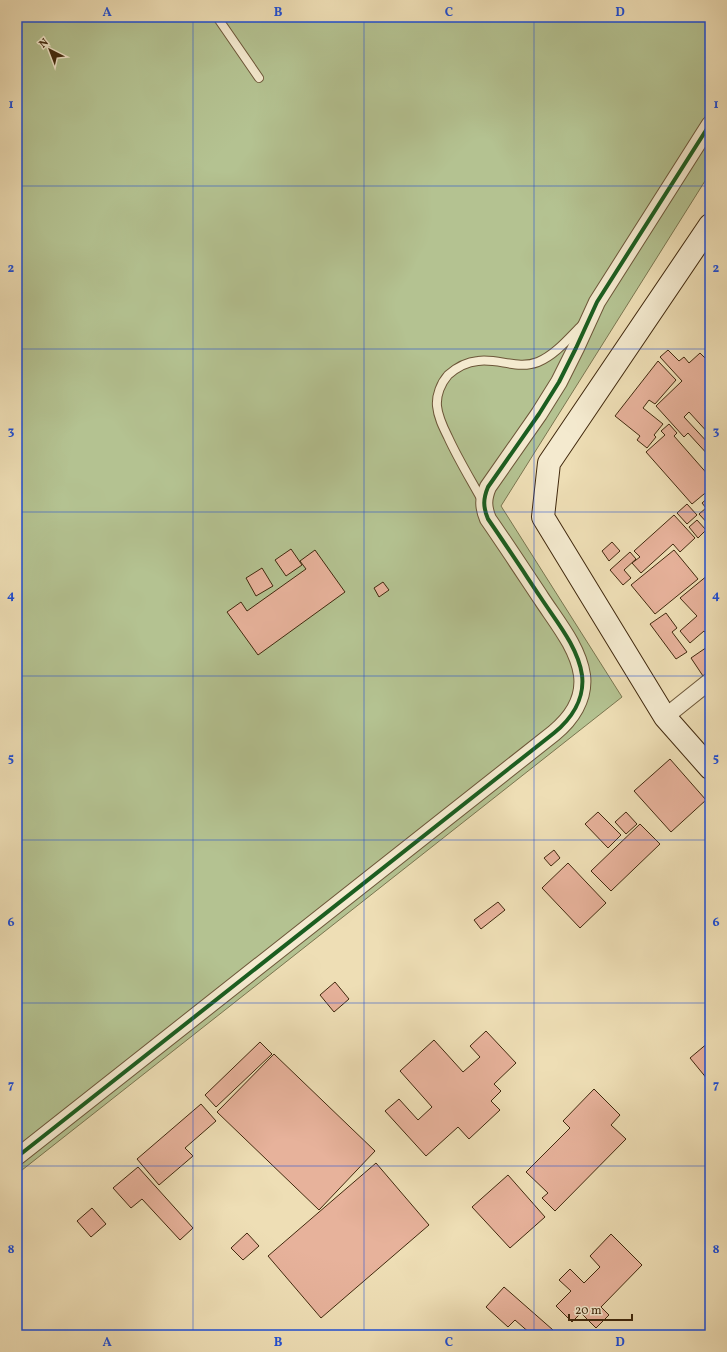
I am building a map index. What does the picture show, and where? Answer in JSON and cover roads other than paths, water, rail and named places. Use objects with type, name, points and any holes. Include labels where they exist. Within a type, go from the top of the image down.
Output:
[{"type":"street","points":[[17,1157],[554,733],[572,714],[582,689],[582,676],[572,647],[565,634],[488,519],[483,503],[484,495],[559,382],[597,302],[710,124]]},
{"type":"street","points":[[710,224],[549,463],[543,517],[664,717],[710,768]]},
{"type":"street","points":[[664,717],[710,681]]},
{"type":"lane","points":[[217,17],[259,78]]},
{"type":"lane","points":[[483,503],[454,451],[439,417],[437,404],[439,391],[445,379],[454,370],[478,360],[492,360],[517,365],[536,363],[553,353],[590,317]]}]
